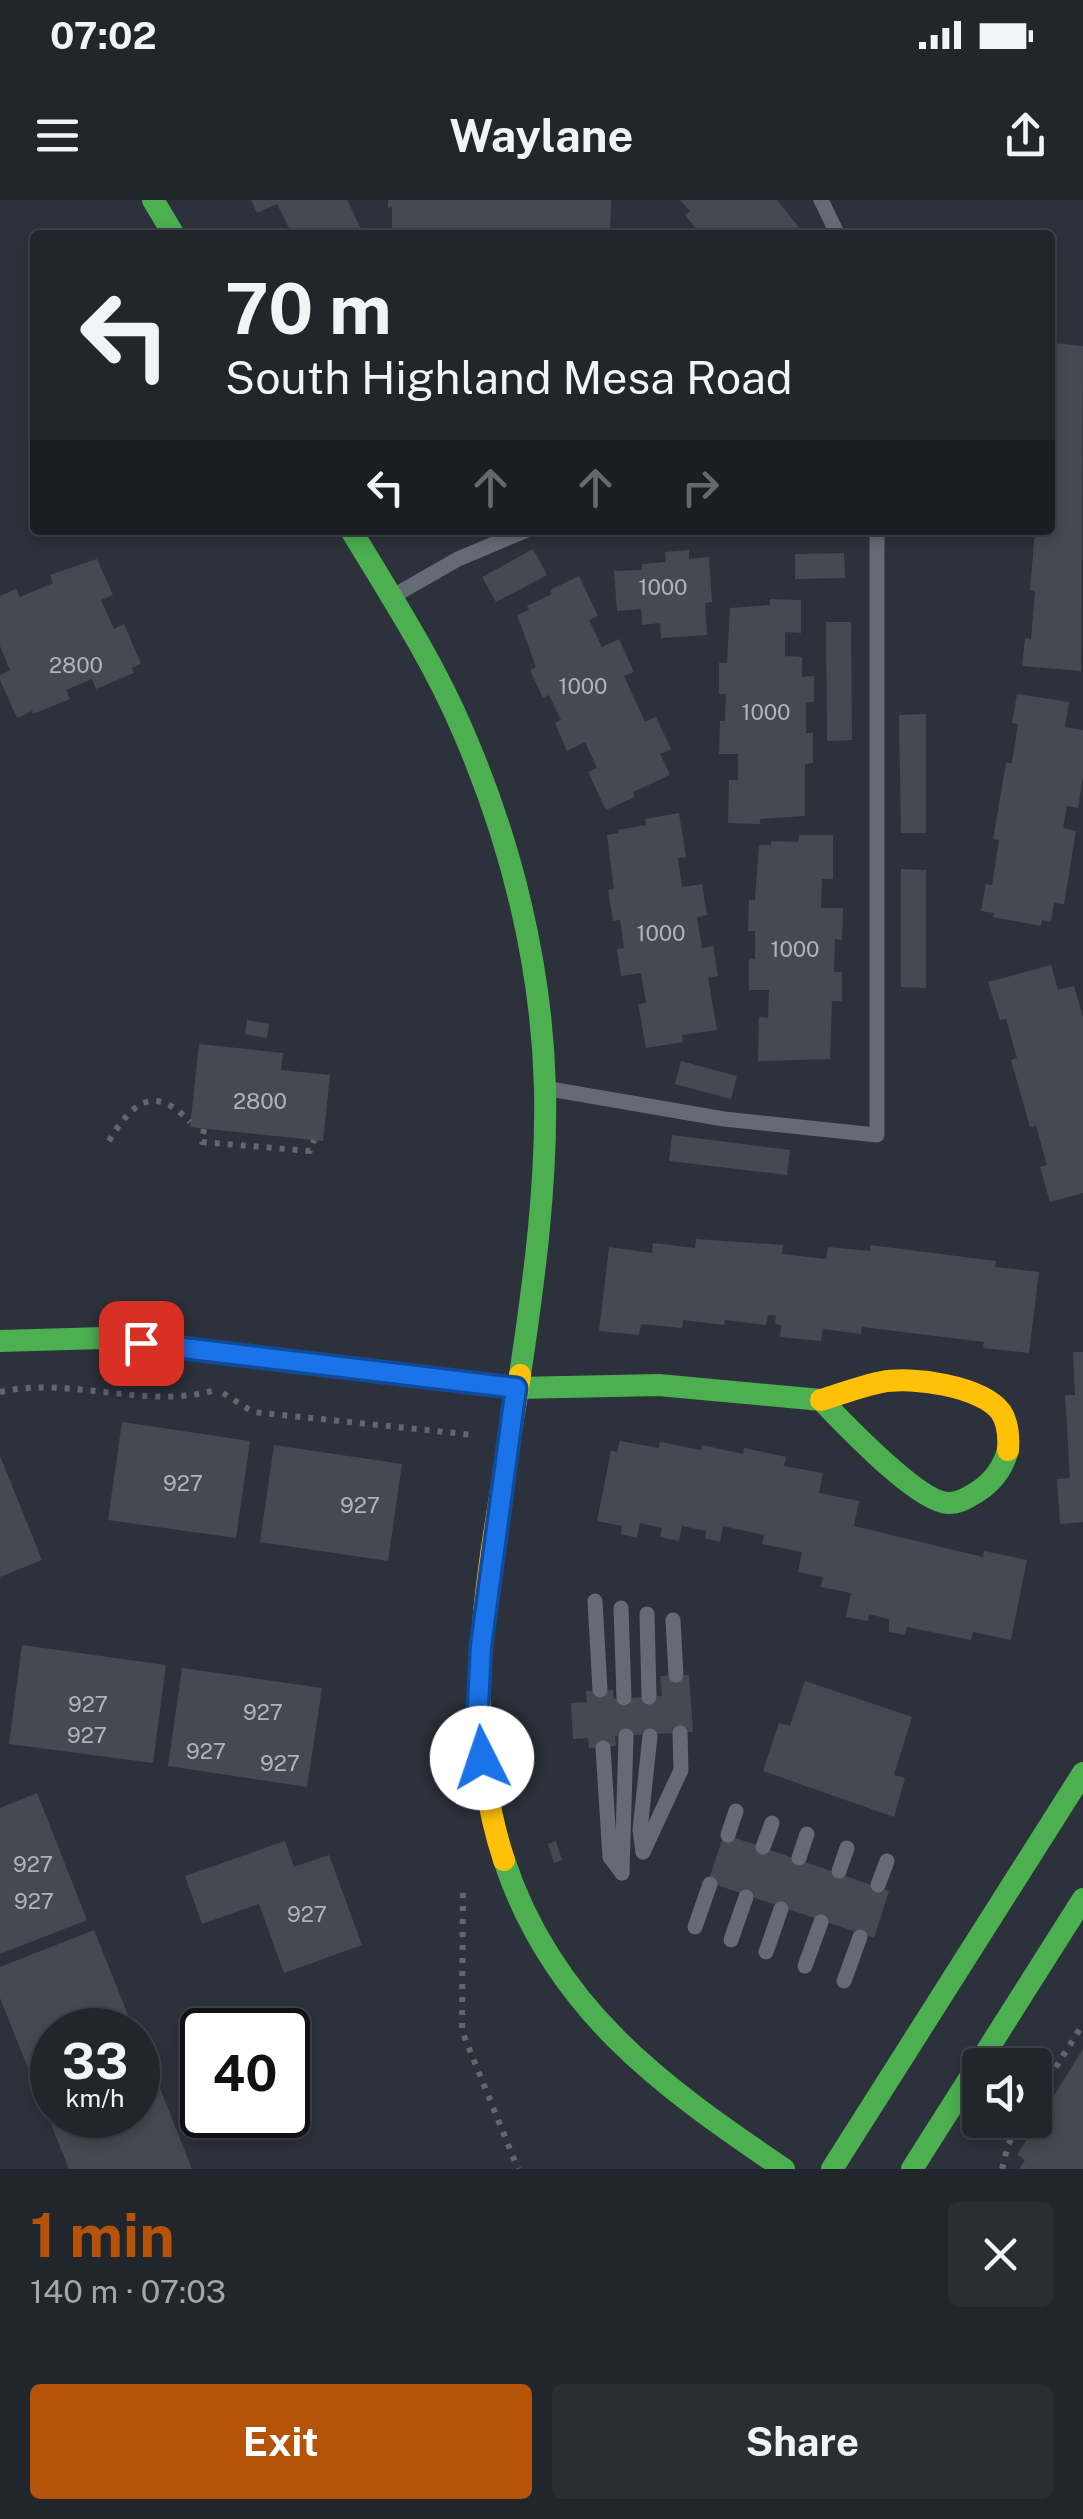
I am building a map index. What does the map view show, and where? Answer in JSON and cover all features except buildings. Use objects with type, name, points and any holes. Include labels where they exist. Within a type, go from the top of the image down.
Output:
[{"type":"street","points":[[153,200],[171,230]]},
{"type":"street","points":[[354,535],[439,680],[466,740],[504,849],[528,948],[539,1023],[544,1088],[540,1209],[481,1646],[478,1706],[484,1778],[493,1825],[507,1872],[531,1926],[560,1976],[598,2023],[656,2078],[784,2169]]},
{"type":"street","points":[[0,1341],[104,1338],[516,1388],[659,1385],[822,1400],[885,1381],[922,1382],[958,1388],[984,1398],[1001,1412],[1009,1434],[1008,1454],[992,1483],[963,1501],[944,1503],[921,1491],[864,1444],[822,1400]]},
{"type":"street","points":[[832,2169],[1083,1773]]},
{"type":"street","points":[[912,2169],[1083,1898]]},
{"type":"lane","points":[[821,200],[836,230]]},
{"type":"lane","points":[[391,598],[458,559],[515,535]]},
{"type":"lane","points":[[544,1088],[724,1120],[878,1135],[877,535]]},
{"type":"lane","points":[[595,1601],[600,1690]]},
{"type":"lane","points":[[621,1608],[624,1698]]},
{"type":"lane","points":[[648,1614],[649,1697]]},
{"type":"lane","points":[[673,1620],[676,1675]]},
{"type":"lane","points":[[650,1736],[640,1830],[643,1852],[681,1770],[680,1733]]},
{"type":"lane","points":[[603,1748],[610,1857],[622,1874],[626,1736]]},
{"type":"lane","points":[[728,1834],[736,1811]]},
{"type":"lane","points":[[763,1847],[772,1822]]},
{"type":"lane","points":[[798,1858],[808,1834]]},
{"type":"lane","points":[[838,1871],[847,1848]]},
{"type":"lane","points":[[878,1885],[886,1861]]},
{"type":"lane","points":[[695,1926],[710,1884]]},
{"type":"lane","points":[[730,1940],[746,1896]]},
{"type":"lane","points":[[766,1952],[782,1910]]},
{"type":"lane","points":[[805,1966],[821,1922]]},
{"type":"lane","points":[[844,1980],[860,1936]]},
{"type":"path","points":[[110,1140],[122,1120],[144,1101],[162,1100],[176,1106],[190,1122]]},
{"type":"path","points":[[204,1129],[202,1142],[281,1151],[310,1151],[314,1140]]},
{"type":"path","points":[[0,1392],[76,1388],[183,1398],[218,1390],[253,1412],[449,1432],[471,1384]]},
{"type":"path","points":[[464,1893],[462,2031],[518,2169]]},
{"type":"path","points":[[1052,2074],[1083,2024]]},
{"type":"path","points":[[1002,2169],[1012,2138]]},
{"type":"traffic: fast","points":[[153,200],[171,230]]},
{"type":"traffic: fast","points":[[354,535],[424,652],[462,729],[495,815],[521,904],[538,996],[545,1125],[538,1233],[520,1375]]},
{"type":"traffic: fast","points":[[0,1341],[104,1338],[516,1388],[659,1385],[821,1400],[900,1476],[918,1490],[948,1503],[963,1500],[988,1484],[1008,1450]]},
{"type":"traffic: fast","points":[[832,2169],[1083,1773]]},
{"type":"traffic: fast","points":[[504,1860],[525,1912],[551,1959],[616,2039],[695,2107],[784,2169]]},
{"type":"traffic: fast","points":[[912,2169],[1083,1899]]},
{"type":"traffic: slow","points":[[504,1860],[489,1801],[481,1740],[480,1680],[491,1557],[520,1375]]},
{"type":"traffic: slow","points":[[821,1400],[895,1380],[945,1385],[978,1395],[1001,1412],[1008,1430],[1008,1450]]},
{"type":"route","points":[[141,1343],[516,1388],[481,1646],[478,1706],[482,1758]]}]
